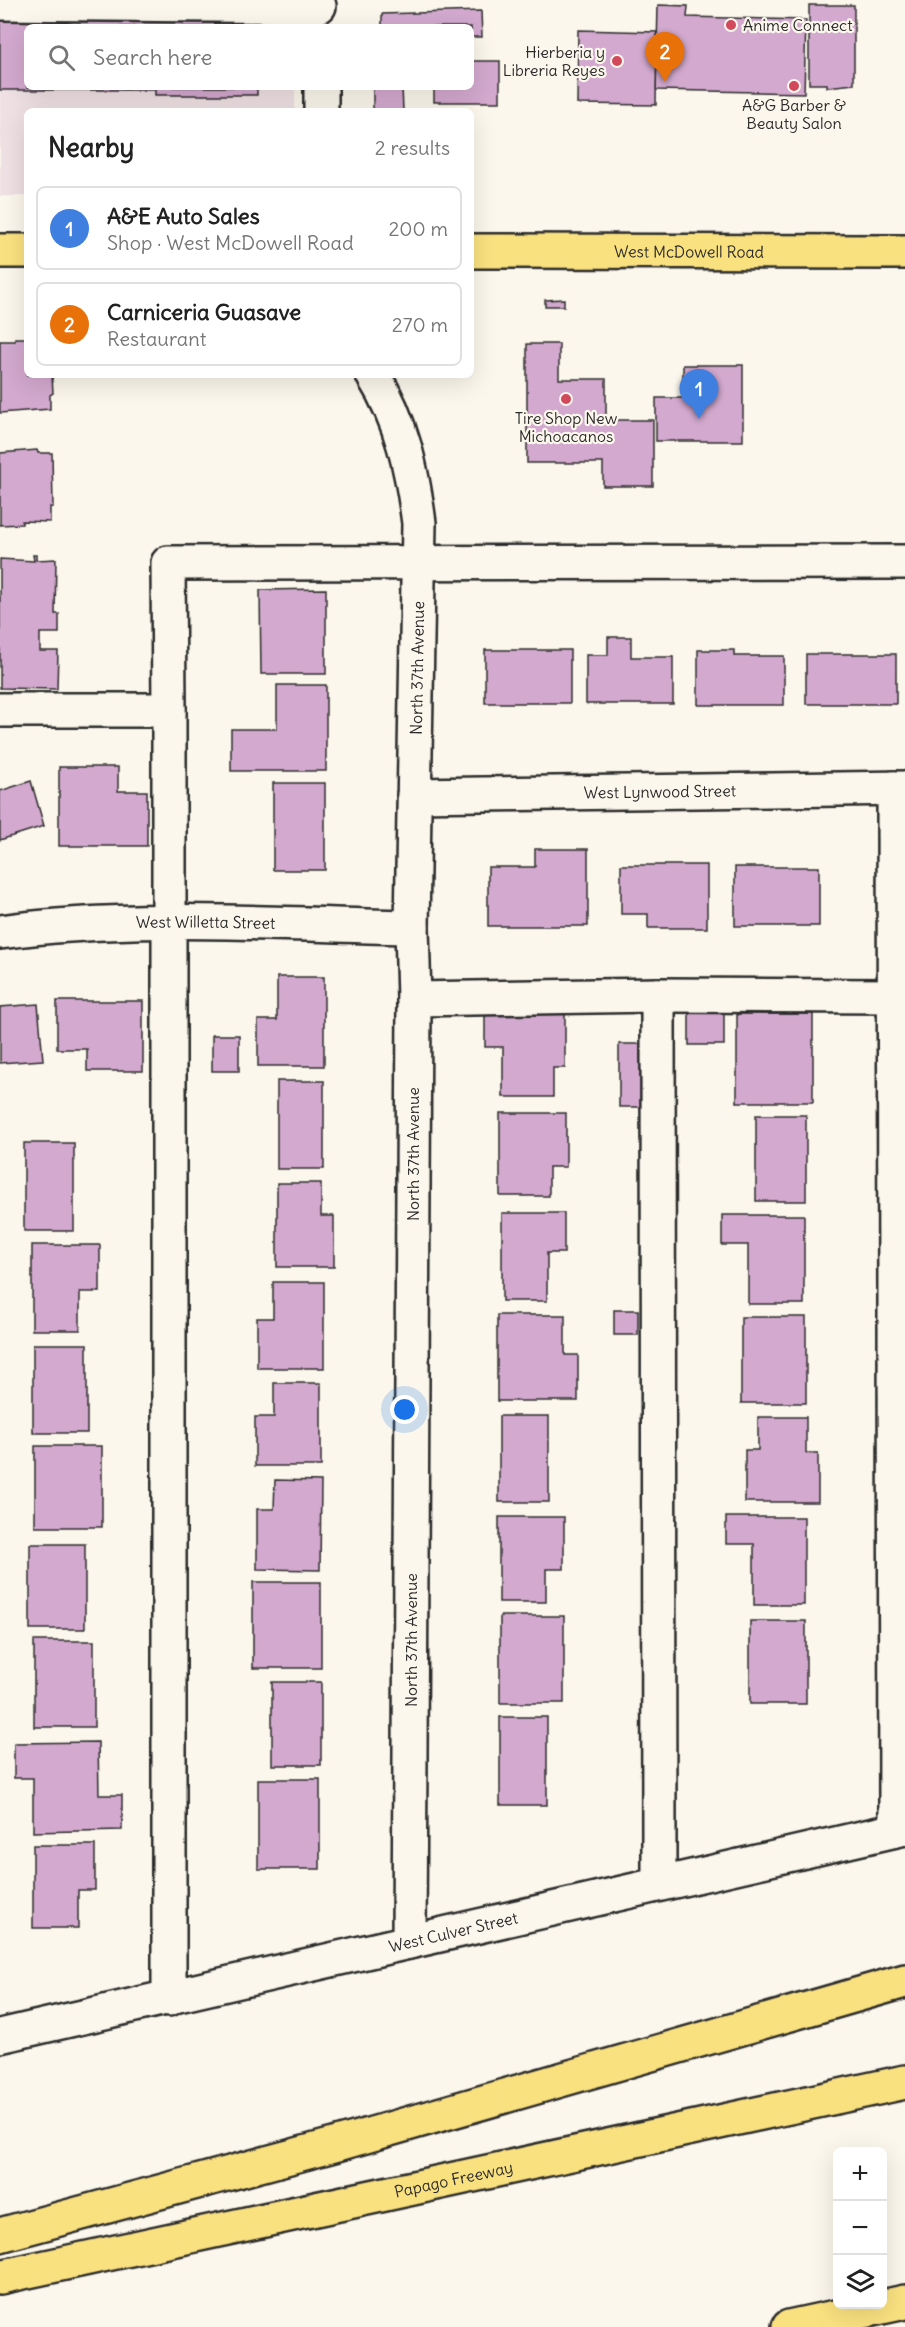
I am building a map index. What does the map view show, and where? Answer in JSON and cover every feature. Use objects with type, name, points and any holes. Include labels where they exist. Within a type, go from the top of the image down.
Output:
[{"type":"main road","points":[[0,251],[24,251]]},
{"type":"main road","name":"West McDowell Road","points":[[474,251],[905,252]]},
{"type":"main road","points":[[0,2235],[345,2142],[905,1981]]},
{"type":"main road","name":"Papago Freeway","points":[[0,2277],[905,2082]]},
{"type":"main road","points":[[789,2327],[905,2302]]},
{"type":"street","points":[[0,3],[112,2],[319,11]]},
{"type":"street","points":[[321,90],[321,108]]},
{"type":"street","name":"North 37th Avenue","points":[[376,378],[397,422],[413,474],[419,523],[420,564],[412,927],[414,999],[409,1942]]},
{"type":"street","points":[[169,1999],[168,563],[905,562]]},
{"type":"street","points":[[0,710],[169,710]]},
{"type":"street","points":[[899,788],[900,1829]]},
{"type":"street","name":"West Lynwood Street","points":[[414,795],[899,788]]},
{"type":"street","name":"West Willetta Street","points":[[0,932],[53,925],[170,922],[412,927]]},
{"type":"street","points":[[414,999],[658,994],[899,996]]},
{"type":"street","points":[[658,994],[659,1883]]},
{"type":"street","name":"West Culver Street","points":[[0,2036],[169,1999],[659,1883],[900,1829]]},
{"type":"shaded area","points":[[0,14],[294,15],[295,24],[24,24],[24,90],[295,90],[295,108],[24,108],[24,196],[0,196]]},
{"type":"building","points":[[658,5],[688,6],[687,17],[806,20],[804,93],[656,90]]},
{"type":"building","points":[[809,5],[854,5],[854,84],[827,87],[827,84],[809,84]]},
{"type":"building","points":[[481,11],[482,37],[474,37],[474,24],[382,24],[382,14]]},
{"type":"building","points":[[0,20],[257,21],[257,24],[24,24],[24,90],[0,90]]},
{"type":"building","name":"Hierberia y Libreria Reyes","points":[[578,30],[657,32],[656,105],[577,104]]},
{"type":"building","points":[[474,61],[500,61],[500,102],[434,102],[434,90],[474,90]]},
{"type":"building","points":[[155,90],[257,90],[257,95],[155,95]]},
{"type":"building","points":[[373,90],[402,90],[403,108],[373,108]]},
{"type":"building","points":[[564,299],[564,306],[545,306],[545,300]]},
{"type":"building","points":[[15,338],[24,338],[24,378],[52,378],[53,393],[50,395],[50,409],[0,413],[0,341],[15,341]]},
{"type":"building","name":"Tire Shop New Michoacanos","points":[[527,344],[559,344],[559,379],[606,379],[606,420],[653,420],[653,486],[603,486],[603,463],[527,463]]},
{"type":"building","points":[[683,365],[743,365],[743,441],[656,441],[656,398],[683,398]]},
{"type":"building","points":[[37,450],[38,453],[52,453],[53,507],[50,507],[50,522],[22,521],[22,524],[0,525],[0,453]]},
{"type":"building","points":[[33,555],[36,555],[36,560],[56,559],[55,614],[59,614],[59,633],[40,633],[40,651],[58,651],[57,689],[0,688],[0,559],[34,561]]},
{"type":"building","points":[[326,589],[326,674],[261,674],[260,590]]},
{"type":"building","points":[[608,637],[631,637],[631,657],[673,657],[673,704],[586,704],[586,655],[608,655]]},
{"type":"building","points":[[485,650],[570,650],[570,703],[485,703]]},
{"type":"building","points":[[698,650],[734,650],[734,656],[784,656],[784,705],[698,705]]},
{"type":"building","points":[[806,654],[896,654],[896,704],[806,704]]},
{"type":"building","points":[[277,685],[326,685],[326,771],[231,771],[231,729],[277,729]]},
{"type":"building","points":[[59,767],[118,767],[118,791],[147,791],[147,846],[59,846]]},
{"type":"building","points":[[31,781],[44,826],[0,840],[0,791]]},
{"type":"building","points":[[273,783],[325,783],[325,870],[273,870]]},
{"type":"building","points":[[535,849],[588,849],[588,926],[488,926],[488,867],[535,867]]},
{"type":"building","points":[[621,865],[707,865],[707,928],[648,928],[648,914],[621,914]]},
{"type":"building","points":[[735,867],[819,867],[819,926],[735,926]]},
{"type":"building","points":[[277,977],[324,977],[324,1066],[258,1066],[258,1020],[277,1020]]},
{"type":"building","points":[[57,1001],[143,1001],[143,1071],[87,1071],[87,1049],[57,1049]]},
{"type":"building","points":[[38,1004],[43,1060],[0,1063],[0,1007]]},
{"type":"building","points":[[689,1009],[724,1009],[724,1045],[689,1045]]},
{"type":"building","points":[[485,1013],[565,1013],[565,1068],[553,1068],[553,1097],[503,1097],[503,1047],[485,1047]]},
{"type":"building","points":[[737,1014],[813,1014],[813,1102],[737,1102]]},
{"type":"building","points":[[212,1035],[239,1035],[239,1071],[212,1071]]},
{"type":"building","points":[[619,1044],[643,1044],[643,1107],[619,1107]]},
{"type":"building","points":[[277,1081],[324,1081],[324,1169],[277,1169]]},
{"type":"building","points":[[500,1113],[566,1113],[566,1167],[549,1167],[549,1196],[500,1196]]},
{"type":"building","points":[[756,1115],[806,1115],[806,1201],[756,1201]]},
{"type":"building","points":[[24,1143],[74,1143],[74,1231],[24,1231]]},
{"type":"building","points":[[277,1183],[321,1183],[321,1216],[334,1216],[334,1267],[277,1267]]},
{"type":"building","points":[[502,1213],[564,1213],[564,1253],[547,1253],[547,1301],[502,1301]]},
{"type":"building","points":[[722,1215],[804,1215],[804,1304],[748,1304],[748,1245],[722,1245]]},
{"type":"building","points":[[32,1245],[100,1245],[100,1292],[80,1292],[80,1330],[32,1330]]},
{"type":"building","points":[[273,1282],[324,1282],[324,1368],[257,1368],[257,1318],[273,1318]]},
{"type":"building","points":[[614,1310],[638,1310],[638,1335],[614,1335]]},
{"type":"building","points":[[497,1315],[565,1315],[565,1355],[578,1355],[578,1401],[497,1401]]},
{"type":"building","points":[[741,1317],[806,1317],[806,1403],[741,1403]]},
{"type":"building","points":[[33,1344],[87,1344],[87,1433],[33,1433]]},
{"type":"building","points":[[274,1383],[321,1383],[321,1466],[255,1466],[255,1417],[274,1417]]},
{"type":"building","points":[[499,1416],[549,1416],[549,1502],[499,1502]]},
{"type":"building","points":[[758,1417],[806,1417],[806,1453],[818,1453],[818,1502],[745,1502],[745,1450],[758,1450]]},
{"type":"building","points":[[35,1446],[102,1446],[102,1527],[35,1527]]},
{"type":"building","points":[[275,1480],[321,1481],[320,1570],[257,1569],[257,1509],[274,1509]]},
{"type":"building","points":[[499,1517],[564,1517],[564,1569],[546,1569],[546,1602],[499,1602]]},
{"type":"building","points":[[726,1517],[804,1517],[804,1605],[754,1605],[754,1544],[726,1544]]},
{"type":"building","points":[[30,1544],[85,1544],[85,1629],[30,1629]]},
{"type":"building","points":[[253,1582],[321,1582],[321,1668],[253,1668]]},
{"type":"building","points":[[500,1616],[564,1616],[564,1703],[500,1703]]},
{"type":"building","points":[[750,1621],[806,1621],[806,1704],[750,1704]]},
{"type":"building","points":[[34,1641],[94,1641],[94,1727],[34,1727]]},
{"type":"building","points":[[272,1682],[321,1682],[321,1765],[272,1765]]},
{"type":"building","points":[[500,1717],[547,1717],[547,1805],[500,1805]]},
{"type":"building","points":[[98,1742],[99,1795],[122,1795],[122,1830],[33,1832],[33,1778],[14,1778],[14,1743]]},
{"type":"building","points":[[258,1779],[320,1779],[320,1869],[258,1869]]},
{"type":"building","points":[[33,1845],[95,1845],[95,1890],[78,1890],[78,1928],[33,1928]]},
{"type":"place","name":"Anime Connect","points":[[731,25]]},
{"type":"place","name":"Hierberia y Libreria Reyes","points":[[617,61]]},
{"type":"place","name":"Carniceria Guasave","points":[[665,82]]},
{"type":"place","name":"A&G Barber & Beauty Salon","points":[[794,86]]},
{"type":"place","name":"Tire Shop New Michoacanos","points":[[566,399]]},
{"type":"place","name":"A&E Auto Sales","points":[[699,419]]}]
